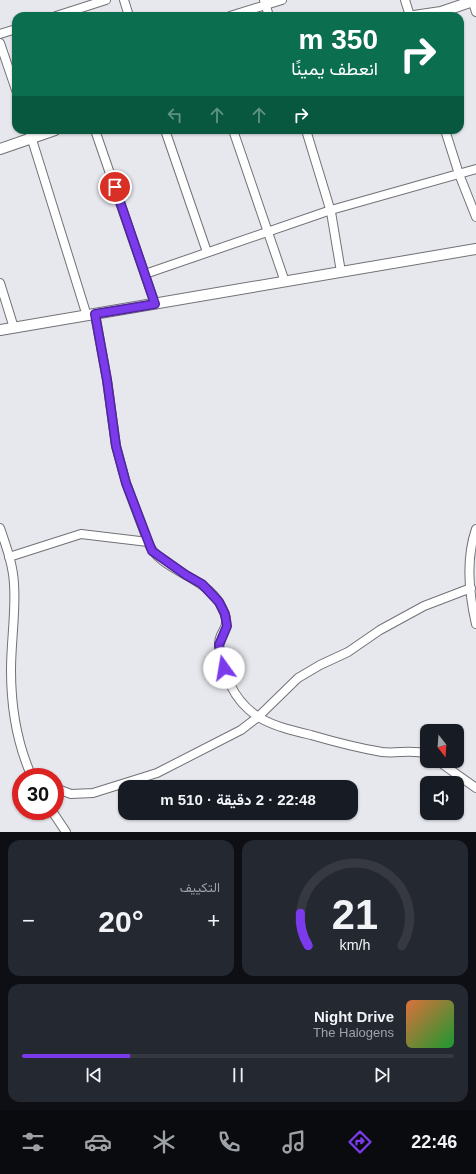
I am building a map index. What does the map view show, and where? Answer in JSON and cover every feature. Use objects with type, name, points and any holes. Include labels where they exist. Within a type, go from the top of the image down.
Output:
[{"type":"street","points":[[68,12],[106,0]]},
{"type":"street","points":[[124,0],[128,12]]},
{"type":"street","points":[[241,12],[265,3],[282,0]]},
{"type":"street","points":[[405,0],[409,12]]},
{"type":"street","points":[[441,12],[474,1],[476,12]]},
{"type":"street","points":[[0,34],[12,30]]},
{"type":"street","points":[[0,43],[12,77]]},
{"type":"street","points":[[0,149],[31,134],[91,315],[107,380],[116,446],[126,483],[152,551],[174,567],[202,584],[219,602],[225,614],[227,626],[219,645],[224,668],[236,696],[258,717],[278,727],[354,747],[384,752],[420,752]]},
{"type":"street","points":[[96,134],[155,304]]},
{"type":"street","points":[[166,134],[207,252]]},
{"type":"street","points":[[234,134],[285,282]]},
{"type":"street","points":[[307,134],[331,210],[342,272]]},
{"type":"street","points":[[446,134],[459,174],[476,217]]},
{"type":"street","points":[[145,274],[331,210],[476,169]]},
{"type":"street","points":[[0,330],[476,249]]},
{"type":"street","points":[[0,283],[14,328]]},
{"type":"street","points":[[0,528],[9,557],[14,584],[11,671],[16,724],[28,768]]},
{"type":"street","points":[[476,529],[471,545],[472,606],[476,624]]},
{"type":"street","points":[[9,557],[81,534],[148,542]]},
{"type":"street","points":[[64,791],[71,794],[93,793],[156,773],[241,730],[258,717],[298,678],[320,665],[348,652],[380,630],[424,606],[471,588]]},
{"type":"street","points":[[26,763],[31,768]]},
{"type":"street","points":[[448,768],[476,788]]},
{"type":"street","points":[[58,820],[66,832]]},
{"type":"route","points":[[115,187],[155,304],[95,314],[107,380],[116,446],[126,483],[152,551],[186,575],[202,584],[219,602],[225,614],[227,626],[220,638],[219,645],[224,668]]}]
